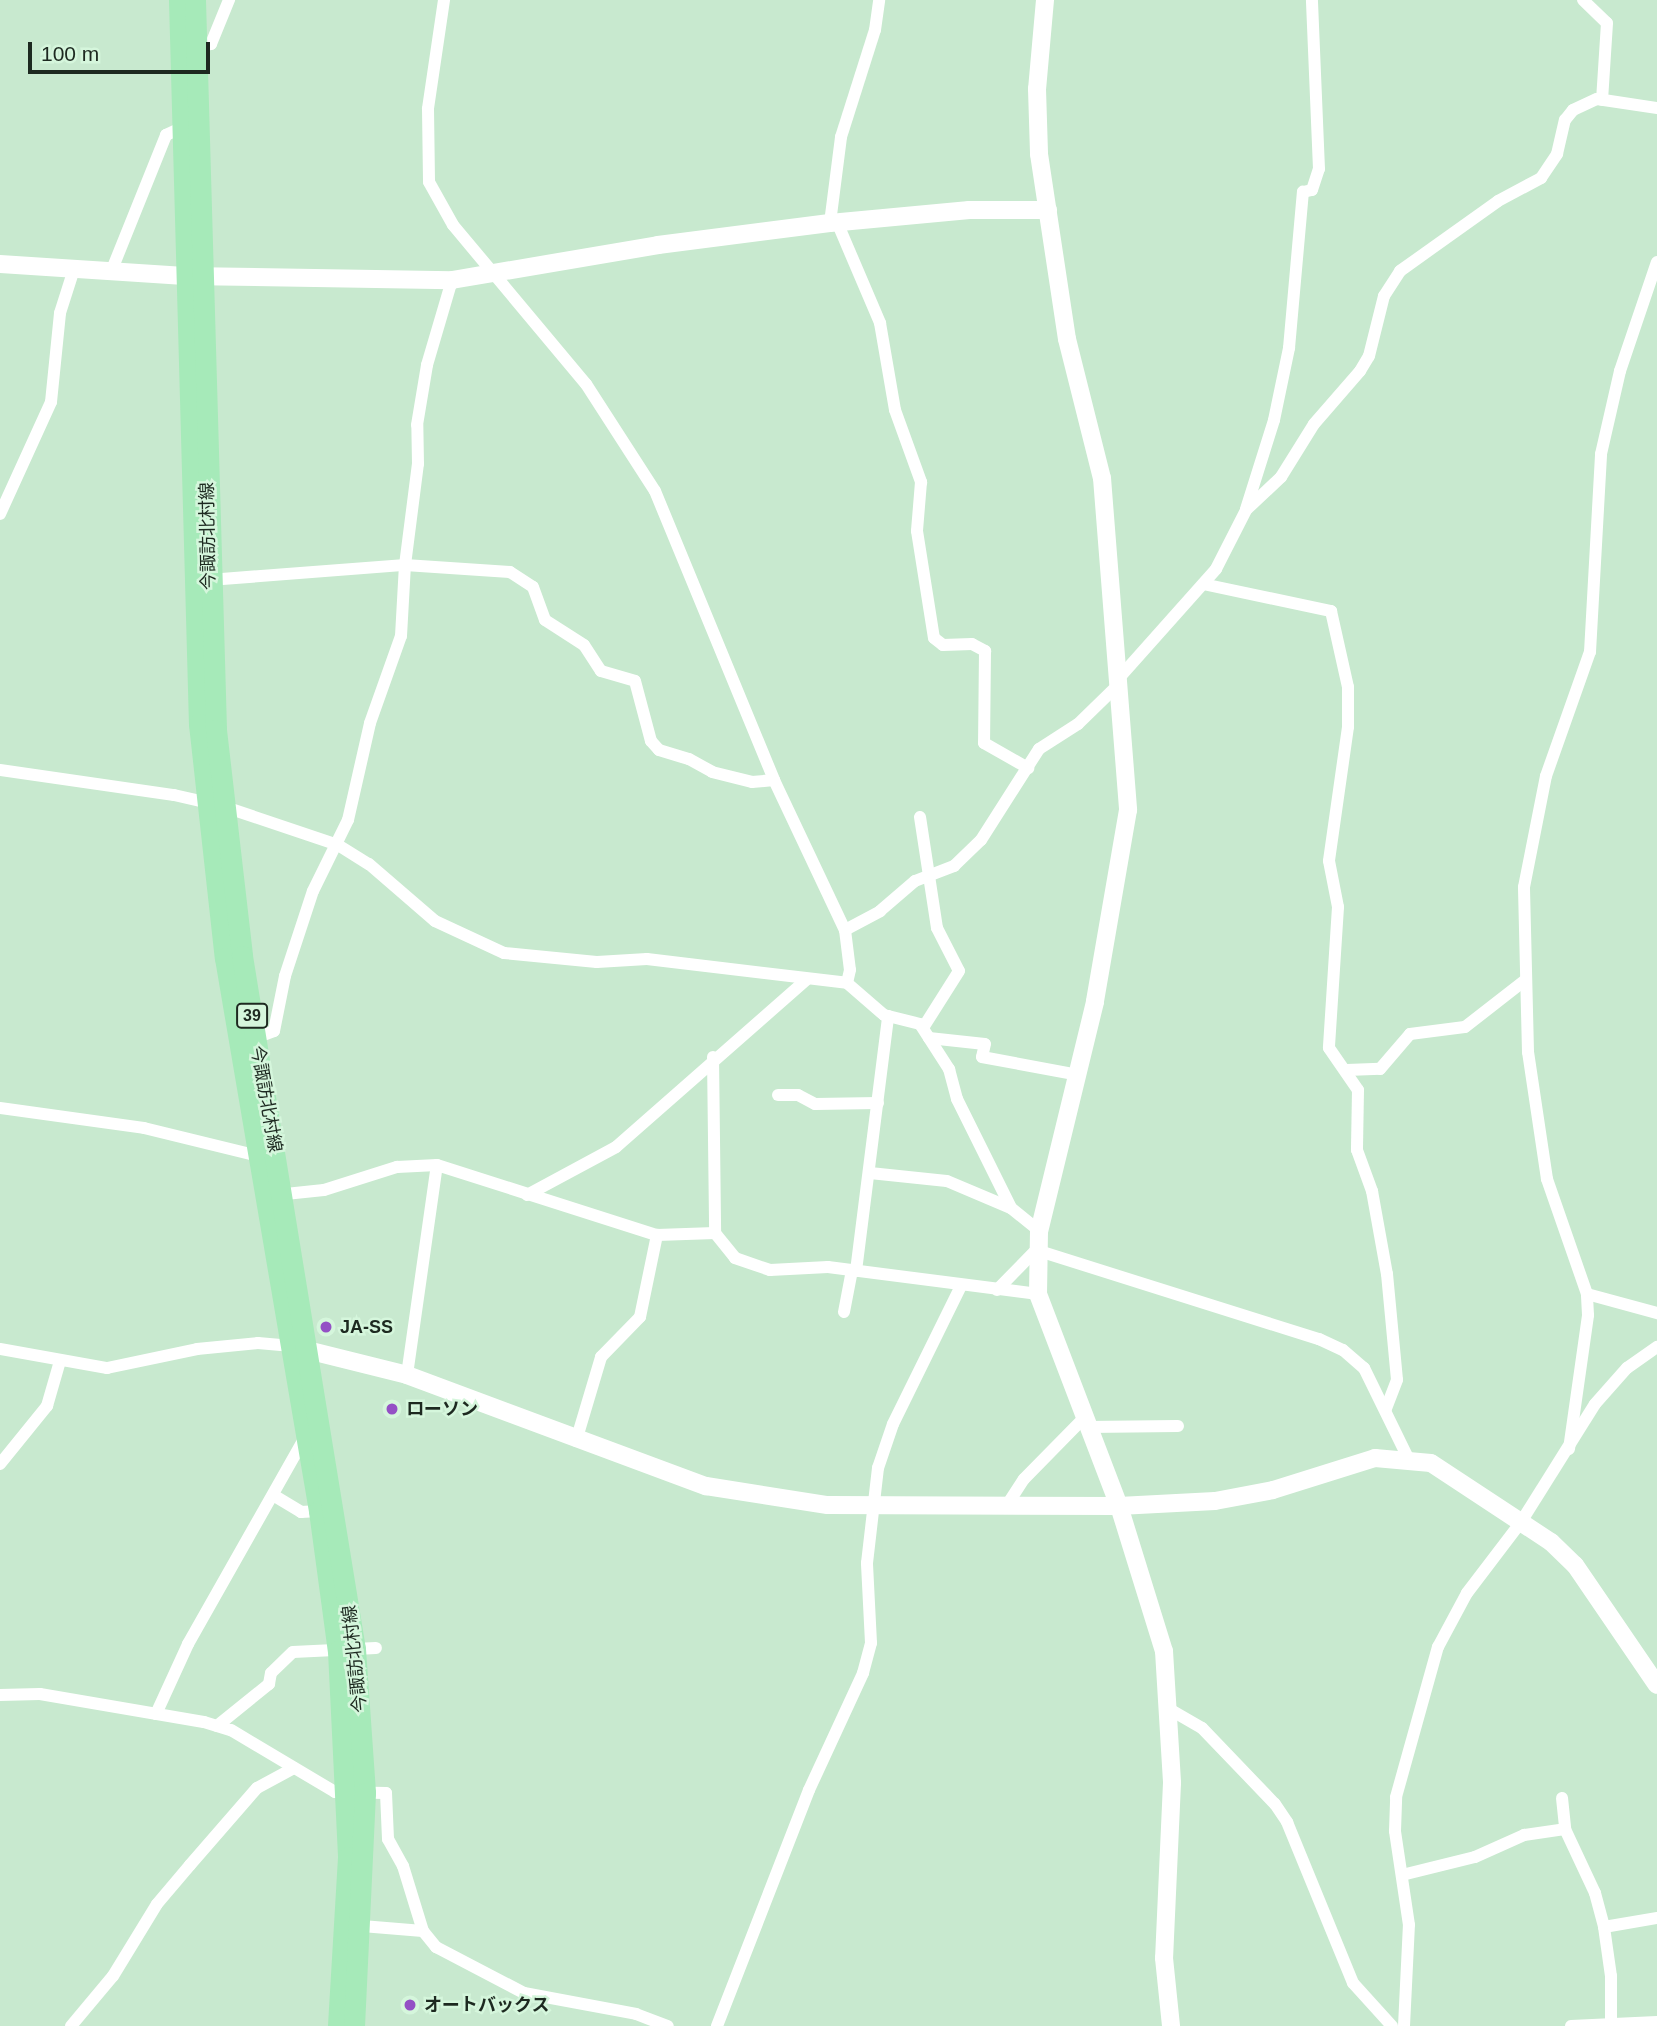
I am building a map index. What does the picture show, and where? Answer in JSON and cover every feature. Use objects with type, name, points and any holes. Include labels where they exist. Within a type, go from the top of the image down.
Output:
[{"type":"main road","name":"今諏訪北村線","points":[[179,0],[183,127],[194,276],[209,580],[214,804],[225,958],[258,1156],[274,1195]]},
{"type":"main road","name":"今諏訪北村線","points":[[195,0],[195,653],[214,804],[255,1038],[274,1195],[356,1649],[356,1793],[362,1926],[354,2026]]},
{"type":"main road","name":"今諏訪北村線","points":[[300,1348],[306,1436],[319,1511],[356,1649]]},
{"type":"main road","name":"今諏訪北村線","points":[[338,2026],[356,1793]]},
{"type":"street","points":[[197,46],[211,44],[229,0]]},
{"type":"street","points":[[444,0],[428,109],[429,182],[453,225],[586,384],[655,491],[774,780],[845,930],[850,970],[847,983]]},
{"type":"street","points":[[879,0],[875,30],[841,137],[834,222],[880,323],[895,410],[921,482],[917,531],[934,638],[943,645],[972,644],[985,651],[984,743],[1028,768]]},
{"type":"street","points":[[1045,0],[1037,127],[1067,339],[1102,478],[1128,780],[1124,847],[1079,1075],[1036,1250],[1038,1294],[1085,1423],[1119,1506],[1164,1651],[1172,1783],[1164,1958],[1171,2026]]},
{"type":"street","points":[[845,930],[861,924],[926,877],[954,866],[981,840],[1039,749],[1078,724],[1203,584],[1246,510],[1273,420],[1289,348],[1303,192],[1311,190],[1319,169],[1312,0]]},
{"type":"street","points":[[1583,0],[1607,23],[1602,100]]},
{"type":"street","points":[[1246,510],[1281,477],[1314,424],[1360,371],[1390,282],[1499,201],[1541,178],[1557,154],[1565,120],[1585,104],[1602,100],[1657,108]]},
{"type":"street","points":[[111,272],[166,135],[183,127]]},
{"type":"street","points":[[0,264],[194,276],[452,280],[658,245],[834,222],[969,210],[1048,210]]},
{"type":"street","points":[[1569,1449],[1588,1315],[1587,1294],[1548,1179],[1528,1052],[1524,981],[1524,887],[1532,838],[1550,763],[1590,652],[1601,454],[1608,417],[1657,262]]},
{"type":"street","points":[[0,514],[51,402],[60,313],[74,270]]},
{"type":"street","points":[[255,1038],[274,1031],[285,976],[313,891],[338,845],[370,723],[401,636],[404,565],[427,365],[452,280]]},
{"type":"street","points":[[209,580],[404,565],[483,567],[524,577],[533,587],[545,620],[584,645],[601,671],[635,681],[651,741],[659,750],[752,782],[774,780]]},
{"type":"street","points":[[1203,584],[1331,611],[1350,706],[1329,861],[1338,907],[1329,1048],[1348,1070],[1358,1090],[1357,1150],[1380,1226],[1395,1333],[1397,1380],[1386,1409]]},
{"type":"street","points":[[0,769],[214,804],[338,845],[369,864],[435,921],[504,953],[597,962],[647,959],[847,983],[888,1016],[920,1024],[949,1069],[957,1099],[1011,1208]]},
{"type":"street","points":[[920,817],[926,877],[937,928],[959,971],[926,1033]]},
{"type":"street","points":[[527,1195],[616,1147],[713,1058],[806,980]]},
{"type":"street","points":[[1348,1070],[1380,1069],[1410,1034],[1465,1027],[1524,981]]},
{"type":"street","points":[[844,1312],[854,1270],[870,1173],[888,1016]]},
{"type":"street","points":[[926,1033],[985,1044],[982,1057],[1079,1075]]},
{"type":"street","points":[[713,1058],[715,1234],[735,1258],[770,1270],[854,1270],[1038,1294]]},
{"type":"street","points":[[778,1095],[798,1095],[815,1104],[878,1103]]},
{"type":"street","points":[[0,1108],[144,1128],[258,1156]]},
{"type":"street","points":[[274,1195],[324,1190],[397,1167],[437,1165],[657,1235],[715,1234]]},
{"type":"street","points":[[407,1375],[437,1165]]},
{"type":"street","points":[[870,1173],[947,1181],[1011,1208],[1040,1231]]},
{"type":"street","points":[[576,1440],[601,1357],[640,1317],[657,1235]]},
{"type":"street","points":[[1036,1250],[1265,1319],[1343,1350],[1364,1368],[1408,1458]]},
{"type":"street","points":[[997,1290],[1036,1250]]},
{"type":"street","points":[[717,2026],[809,1790],[863,1673],[871,1643],[867,1563],[878,1468],[893,1424],[961,1286]]},
{"type":"street","points":[[1587,1294],[1657,1313]]},
{"type":"street","points":[[0,1349],[107,1368],[197,1349],[258,1343],[300,1348],[407,1375],[576,1440],[706,1486],[756,1497],[873,1506],[1119,1506],[1240,1498],[1376,1458],[1408,1458],[1454,1475],[1551,1542],[1591,1583],[1657,1685]]},
{"type":"street","points":[[1404,2026],[1409,1925],[1395,1831],[1396,1797],[1438,1647],[1467,1593],[1521,1522],[1609,1384],[1657,1347]]},
{"type":"street","points":[[0,1464],[47,1406],[60,1361]]},
{"type":"street","points":[[1007,1504],[1024,1479],[1085,1423],[1178,1426]]},
{"type":"street","points":[[156,1714],[194,1633],[306,1436]]},
{"type":"street","points":[[273,1495],[302,1512],[319,1511]]},
{"type":"street","points":[[217,1726],[269,1684],[271,1673],[293,1652],[356,1649]]},
{"type":"street","points":[[0,1695],[40,1693],[217,1726],[335,1792],[386,1793],[388,1839],[403,1866],[423,1931],[436,1947],[524,1993],[636,2014],[668,2026]]},
{"type":"street","points":[[1169,1709],[1202,1728],[1281,1813],[1353,1983],[1392,2026]]},
{"type":"street","points":[[71,2026],[113,1976],[157,1905],[257,1788],[294,1768]]},
{"type":"street","points":[[1562,1798],[1566,1829],[1595,1893],[1604,1927],[1611,2023]]},
{"type":"street","points":[[1402,1875],[1475,1857],[1524,1835],[1566,1829]]},
{"type":"street","points":[[1604,1927],[1657,1918]]},
{"type":"street","points":[[362,1926],[423,1931]]},
{"type":"street","points":[[1571,2026],[1657,2021]]},
{"type":"place","name":"JA-SS","points":[[326,1327]]},
{"type":"place","name":"ローソン","points":[[392,1409]]},
{"type":"place","name":"オートバックス","points":[[410,2005]]}]
